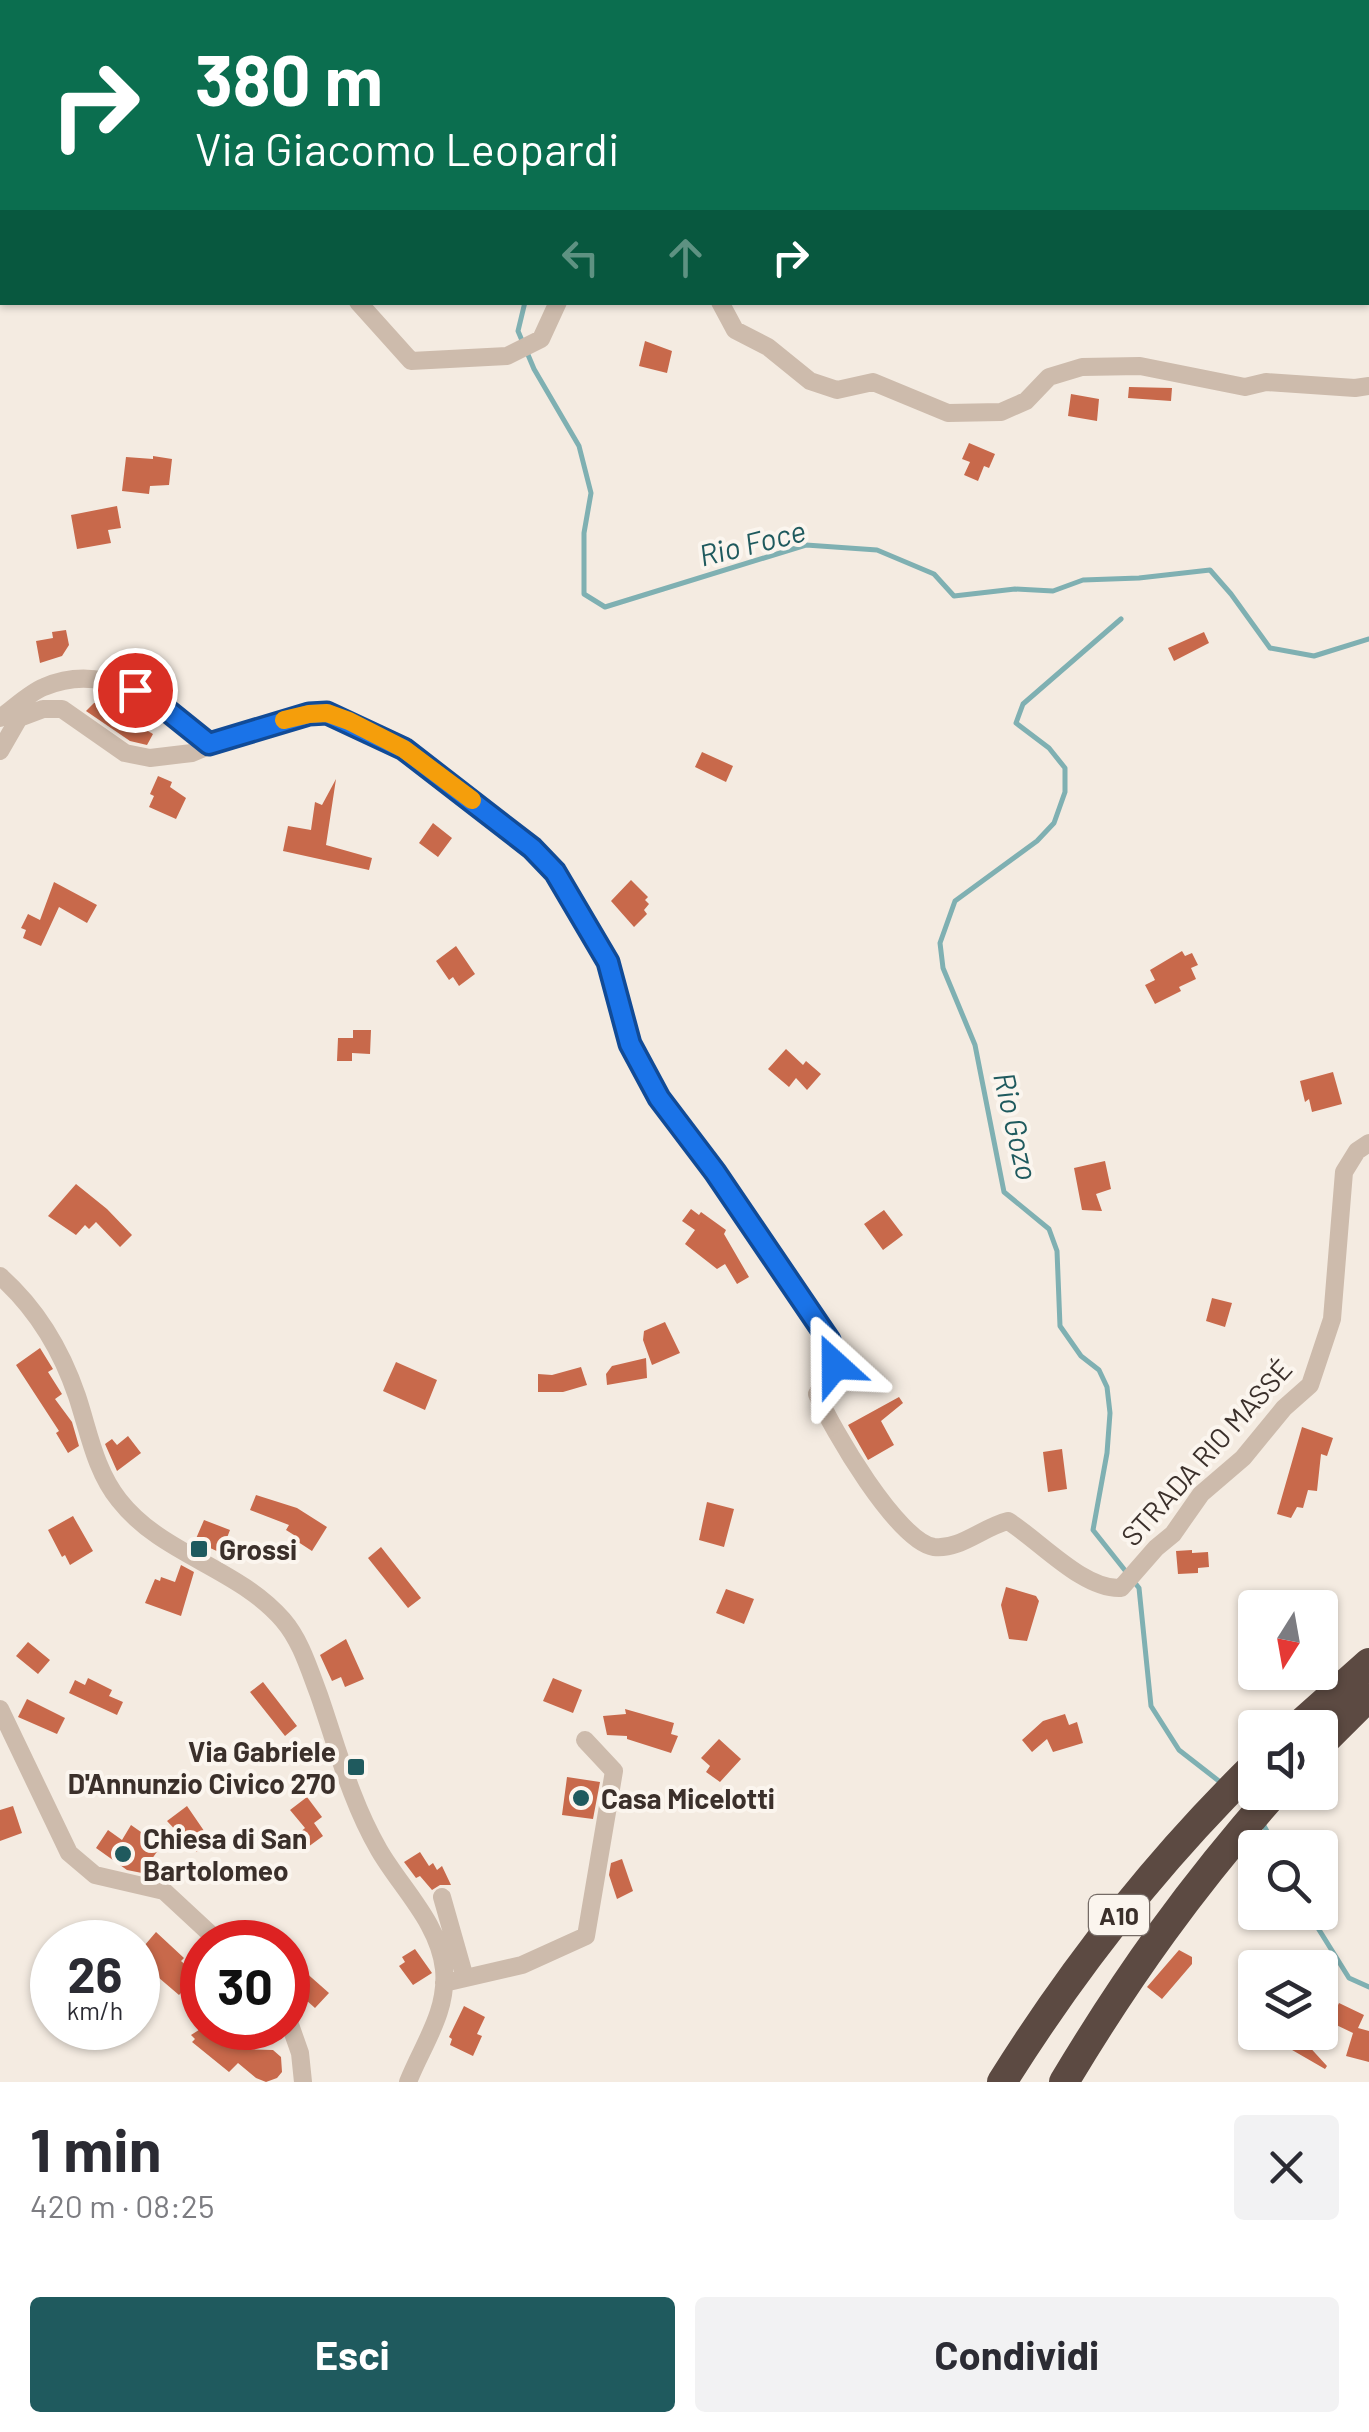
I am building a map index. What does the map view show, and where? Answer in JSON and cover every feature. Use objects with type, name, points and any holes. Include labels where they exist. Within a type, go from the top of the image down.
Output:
[{"type":"highway","points":[[1316,1710],[1369,1663]]},
{"type":"highway","points":[[1338,1727],[1369,1696]]},
{"type":"highway","name":"A10","points":[[1002,2082],[1127,1904],[1238,1783]]},
{"type":"highway","name":"A10","points":[[1064,2082],[1107,2009],[1166,1923],[1260,1810]]},
{"type":"street","points":[[361,305],[412,361],[507,356],[540,339],[557,305]]},
{"type":"street","points":[[722,305],[736,330],[768,348],[810,381],[837,390],[873,382],[948,413],[1001,412],[1026,402],[1049,377],[1082,367],[1140,366],[1246,386],[1266,382],[1369,386]]},
{"type":"street","points":[[0,750],[14,713],[40,688],[76,676],[103,679],[135,690],[209,744]]},
{"type":"street","points":[[14,713],[62,709],[125,753],[150,758],[176,756],[209,744]]},
{"type":"street","name":"STRADA RIO MASSÉ","points":[[209,744],[309,714],[327,713],[404,749],[532,848],[555,872],[608,962],[630,1044],[659,1098],[715,1172],[829,1340],[835,1365],[817,1394],[848,1453],[910,1535],[930,1546],[949,1546],[1008,1521],[1106,1589],[1121,1588],[1156,1548],[1174,1534],[1201,1494],[1243,1458],[1284,1408],[1310,1385],[1332,1319],[1344,1172],[1357,1151],[1369,1143]]},
{"type":"street","points":[[0,1276],[41,1320],[59,1351],[99,1470],[119,1501],[148,1531],[229,1575],[262,1598],[285,1622],[302,1649],[355,1801],[378,1848],[440,1947],[444,1998],[437,2023],[408,2082]]},
{"type":"street","points":[[0,1709],[9,1746],[69,1853],[95,1874],[164,1891],[195,1920]]},
{"type":"street","points":[[444,1983],[522,1965],[586,1936],[614,1772],[585,1740]]},
{"type":"street","points":[[442,1897],[465,1978]]},
{"type":"street","points":[[299,2050],[303,2082]]},
{"type":"building","points":[[645,341],[672,351],[667,373],[639,366]]},
{"type":"building","points":[[1129,387],[1172,388],[1171,401],[1128,398]]},
{"type":"building","points":[[1071,394],[1099,399],[1097,421],[1068,416]]},
{"type":"building","points":[[969,443],[995,454],[978,481],[964,475],[970,462],[962,459]]},
{"type":"building","points":[[126,457],[172,459],[169,485],[150,486],[149,494],[122,491]]},
{"type":"building","points":[[117,506],[121,528],[108,530],[111,543],[77,549],[71,515]]},
{"type":"building","points":[[66,630],[69,645],[62,656],[40,663],[36,641],[53,638],[52,632]]},
{"type":"building","points":[[1204,632],[1209,643],[1174,661],[1168,648]]},
{"type":"building","points":[[94,703],[153,734],[147,745],[130,741],[86,711]]},
{"type":"building","points":[[702,752],[733,766],[726,782],[695,767]]},
{"type":"building","points":[[158,776],[172,782],[170,787],[186,798],[176,819],[149,807]]},
{"type":"building","points":[[336,779],[326,845],[372,858],[369,870],[283,851],[288,826],[311,830],[315,802],[322,805]]},
{"type":"building","points":[[433,823],[452,838],[438,857],[419,843]]},
{"type":"building","points":[[631,880],[648,897],[645,900],[649,904],[644,910],[647,914],[634,927],[611,901]]},
{"type":"building","points":[[54,882],[97,905],[87,923],[59,907],[41,946],[23,938],[26,930],[21,928],[28,914],[40,920]]},
{"type":"building","points":[[456,946],[475,974],[459,986],[453,977],[449,980],[436,961]]},
{"type":"building","points":[[1182,951],[1185,956],[1192,953],[1198,965],[1191,968],[1196,979],[1155,1004],[1145,985],[1155,980],[1150,970]]},
{"type":"building","points":[[353,1030],[371,1030],[370,1054],[352,1053],[352,1061],[337,1061],[338,1038],[353,1038]]},
{"type":"building","points":[[786,1049],[803,1065],[806,1061],[821,1074],[807,1090],[796,1078],[789,1087],[768,1069]]},
{"type":"building","points":[[1333,1072],[1342,1104],[1312,1112],[1300,1081]]},
{"type":"building","points":[[1105,1161],[1111,1189],[1096,1194],[1102,1211],[1082,1210],[1074,1168]]},
{"type":"building","points":[[76,1184],[132,1235],[120,1247],[96,1222],[89,1229],[85,1225],[76,1235],[48,1216]]},
{"type":"building","points":[[691,1209],[726,1230],[724,1234],[749,1277],[737,1284],[725,1264],[717,1269],[685,1244],[695,1230],[682,1221]]},
{"type":"building","points":[[884,1210],[903,1235],[883,1250],[864,1224]]},
{"type":"building","points":[[1212,1298],[1232,1303],[1225,1327],[1206,1321]]},
{"type":"building","points":[[665,1322],[680,1353],[652,1365],[643,1340],[644,1331]]},
{"type":"building","points":[[40,1348],[53,1369],[48,1372],[62,1394],[55,1399],[72,1422],[79,1446],[68,1453],[56,1433],[59,1431],[16,1365]]},
{"type":"building","points":[[646,1358],[647,1378],[607,1385],[606,1374],[612,1366]]},
{"type":"building","points":[[396,1362],[437,1380],[425,1410],[383,1391]]},
{"type":"building","points":[[581,1367],[587,1385],[563,1392],[538,1392],[538,1374],[552,1375]]},
{"type":"building","points":[[899,1397],[903,1403],[881,1421],[894,1445],[868,1460],[848,1425]]},
{"type":"building","points":[[1302,1427],[1333,1438],[1327,1456],[1321,1454],[1317,1491],[1308,1490],[1303,1508],[1297,1507],[1291,1518],[1277,1514]]},
{"type":"building","points":[[128,1436],[141,1453],[117,1471],[105,1444],[112,1439],[117,1445]]},
{"type":"building","points":[[1062,1449],[1067,1489],[1048,1492],[1043,1452]]},
{"type":"building","points":[[256,1495],[297,1508],[327,1527],[312,1551],[292,1538],[294,1535],[286,1530],[289,1525],[250,1510]]},
{"type":"building","points":[[707,1502],[734,1509],[724,1547],[699,1540]]},
{"type":"building","points":[[73,1516],[93,1551],[70,1565],[48,1530]]},
{"type":"building","points":[[204,1520],[230,1530],[221,1553],[195,1541]]},
{"type":"building","points":[[381,1547],[421,1598],[408,1608],[368,1558]]},
{"type":"building","points":[[1176,1551],[1208,1552],[1209,1567],[1198,1568],[1198,1573],[1178,1574]]},
{"type":"building","points":[[181,1565],[194,1572],[181,1616],[145,1603],[155,1579],[175,1582]]},
{"type":"building","points":[[1006,1587],[1036,1596],[1039,1601],[1027,1641],[1009,1639],[1001,1605]]},
{"type":"building","points":[[726,1589],[754,1599],[744,1624],[716,1613]]},
{"type":"building","points":[[346,1639],[364,1679],[345,1687],[341,1677],[332,1681],[320,1655]]},
{"type":"building","points":[[28,1642],[50,1660],[38,1674],[16,1656]]},
{"type":"building","points":[[88,1678],[112,1690],[109,1696],[123,1702],[117,1715],[69,1693],[75,1680],[85,1685]]},
{"type":"building","points":[[553,1678],[582,1690],[573,1713],[543,1701]]},
{"type":"building","points":[[263,1682],[297,1726],[285,1736],[250,1692]]},
{"type":"building","points":[[27,1699],[65,1718],[57,1734],[18,1717]]},
{"type":"building","points":[[625,1709],[674,1723],[671,1734],[678,1736],[671,1753],[627,1736],[607,1735],[603,1716],[626,1714]]},
{"type":"building","points":[[1065,1714],[1069,1725],[1077,1722],[1083,1743],[1053,1752],[1047,1739],[1032,1752],[1022,1740],[1043,1721]]},
{"type":"building","points":[[719,1739],[741,1759],[720,1782],[706,1772],[710,1766],[701,1758]]},
{"type":"building","name":"Casa Micelotti","points":[[567,1777],[600,1782],[593,1819],[562,1815]]},
{"type":"building","points":[[307,1797],[322,1817],[314,1823],[323,1836],[308,1847],[298,1834],[305,1828],[290,1810]]},
{"type":"building","points":[[13,1806],[22,1833],[0,1841],[0,1810]]},
{"type":"building","points":[[187,1806],[211,1841],[196,1852],[167,1821]]},
{"type":"building","name":"Chiesa di San Bartolomeo","points":[[131,1825],[161,1846],[142,1873],[127,1870],[96,1848],[108,1830],[122,1840]]},
{"type":"building","points":[[420,1852],[429,1866],[433,1863],[437,1870],[442,1866],[451,1885],[432,1890],[420,1876],[416,1878],[404,1862]]},
{"type":"building","points":[[622,1859],[633,1891],[617,1899],[609,1875],[611,1863]]},
{"type":"building","points":[[160,1936],[180,1954],[179,1995],[160,1979]]},
{"type":"building","points":[[415,1949],[432,1973],[413,1985],[399,1966],[405,1962],[402,1957]]},
{"type":"building","points":[[1179,1950],[1192,1957],[1192,1964],[1162,1999],[1147,1987]]},
{"type":"building","points":[[310,1976],[329,1993],[315,2008],[310,2004]]},
{"type":"building","points":[[1338,2005],[1364,2015],[1358,2028],[1369,2031],[1369,2062],[1346,2056],[1353,2033],[1338,2026]]},
{"type":"building","points":[[464,2006],[485,2017],[473,2056],[450,2045],[449,2037]]},
{"type":"building","points":[[202,2050],[273,2050],[281,2057],[282,2072],[266,2082],[238,2063],[229,2072]]},
{"type":"building","points":[[1292,2050],[1312,2050],[1327,2066],[1325,2069]]},
{"type":"waterway","name":"Rio Foce","points":[[524,305],[518,331],[534,369],[579,446],[591,493],[584,533],[584,594],[605,607],[806,545],[877,550],[934,574],[954,596],[1015,589],[1053,591],[1083,580],[1210,570],[1270,648],[1314,656],[1369,639]]},
{"type":"waterway","name":"Rio Gozo","points":[[1121,619],[1023,704],[1016,723],[1049,748],[1065,768],[1065,792],[1054,823],[1037,841],[955,901],[940,943],[943,968],[975,1045],[1004,1192],[1049,1229],[1057,1251],[1060,1326],[1081,1356],[1099,1370],[1107,1387],[1107,1453],[1093,1530],[1139,1588],[1151,1706],[1179,1750],[1224,1785]]},
{"type":"waterway","name":"Rio Gozo","points":[[1263,1824],[1266,1830]]},
{"type":"waterway","name":"Rio Gozo","points":[[1319,1930],[1349,1978],[1369,1987]]},
{"type":"slow traffic","points":[[284,720],[327,713],[349,721],[404,749],[472,800]]},
{"type":"place","name":"Grossi","points":[[199,1549]]},
{"type":"place","name":"Via Gabriele D'Annunzio Civico 270","points":[[356,1767]]},
{"type":"place","name":"Casa Micelotti","points":[[581,1798]]},
{"type":"place","name":"Chiesa di San Bartolomeo","points":[[123,1854]]},
{"type":"route","points":[[135,690],[209,744],[309,714],[327,713],[349,721],[404,749],[532,848],[555,872],[608,962],[630,1044],[659,1098],[715,1172],[829,1340],[835,1365]]}]
